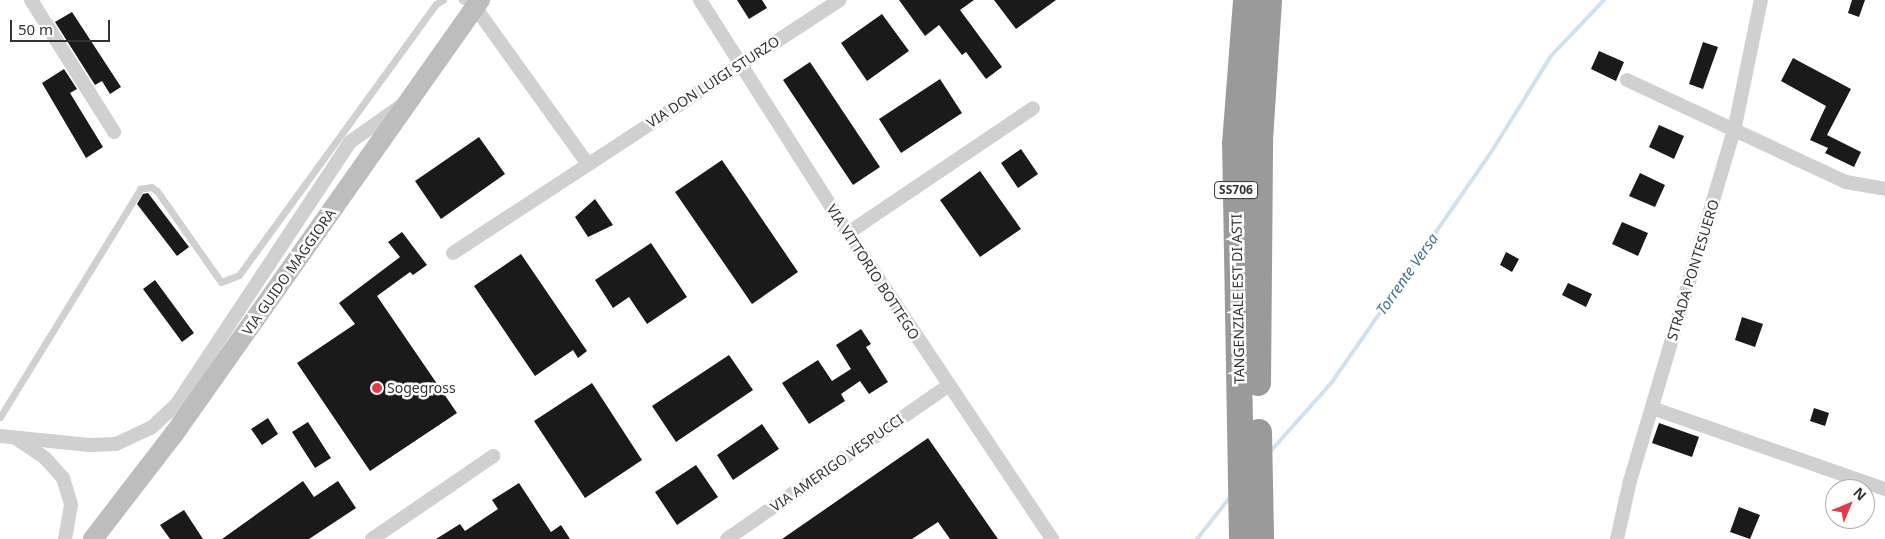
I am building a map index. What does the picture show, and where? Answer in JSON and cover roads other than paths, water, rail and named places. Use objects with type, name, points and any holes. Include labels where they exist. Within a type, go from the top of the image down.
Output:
[{"type":"highway","name":"TANGENZIALE EST DI ASTI","points":[[1246,0],[1235,144],[1240,380],[1255,534]]},
{"type":"highway","name":"TANGENZIALE EST DI ASTI","points":[[1255,534],[1260,140],[1269,0]]},
{"type":"street","points":[[31,0],[114,132]]},
{"type":"street","name":"VIA VITTORIO BOTTEGO","points":[[700,0],[848,233],[948,386],[1052,539]]},
{"type":"street","name":"VIA DON LUIGI STURZO","points":[[454,253],[839,0]]},
{"type":"street","name":"STRADA PONTESUERO","points":[[1617,539],[1630,481],[1734,131],[1761,0]]},
{"type":"street","points":[[472,2],[588,164]]},
{"type":"street","name":"VIA GUIDO MAGGIORA","points":[[98,537],[174,434],[410,100],[472,2]]},
{"type":"street","points":[[1627,80],[1846,182],[1885,189]]},
{"type":"street","points":[[0,436],[90,445],[116,444],[151,428],[176,405],[350,142],[410,100]]},
{"type":"street","points":[[848,233],[1033,108]]},
{"type":"street","name":"VIA AMERIGO VESPUCCI","points":[[727,539],[948,386]]},
{"type":"street","points":[[1652,408],[1885,489]]},
{"type":"street","points":[[17,438],[45,458],[62,478],[71,505],[65,539]]},
{"type":"street","points":[[372,539],[493,456]]},
{"type":"lane","points":[[0,417],[140,189],[151,187],[158,191],[221,282],[240,275],[436,4],[443,0]]},
{"type":"waterway","name":"Torrente Versa","points":[[1269,453],[1332,382],[1490,154],[1551,56],[1604,0]]},
{"type":"waterway","name":"Torrente Versa","points":[[1197,539],[1231,496]]},
{"type":"place","name":"Sogegross","points":[[377,388]]}]
